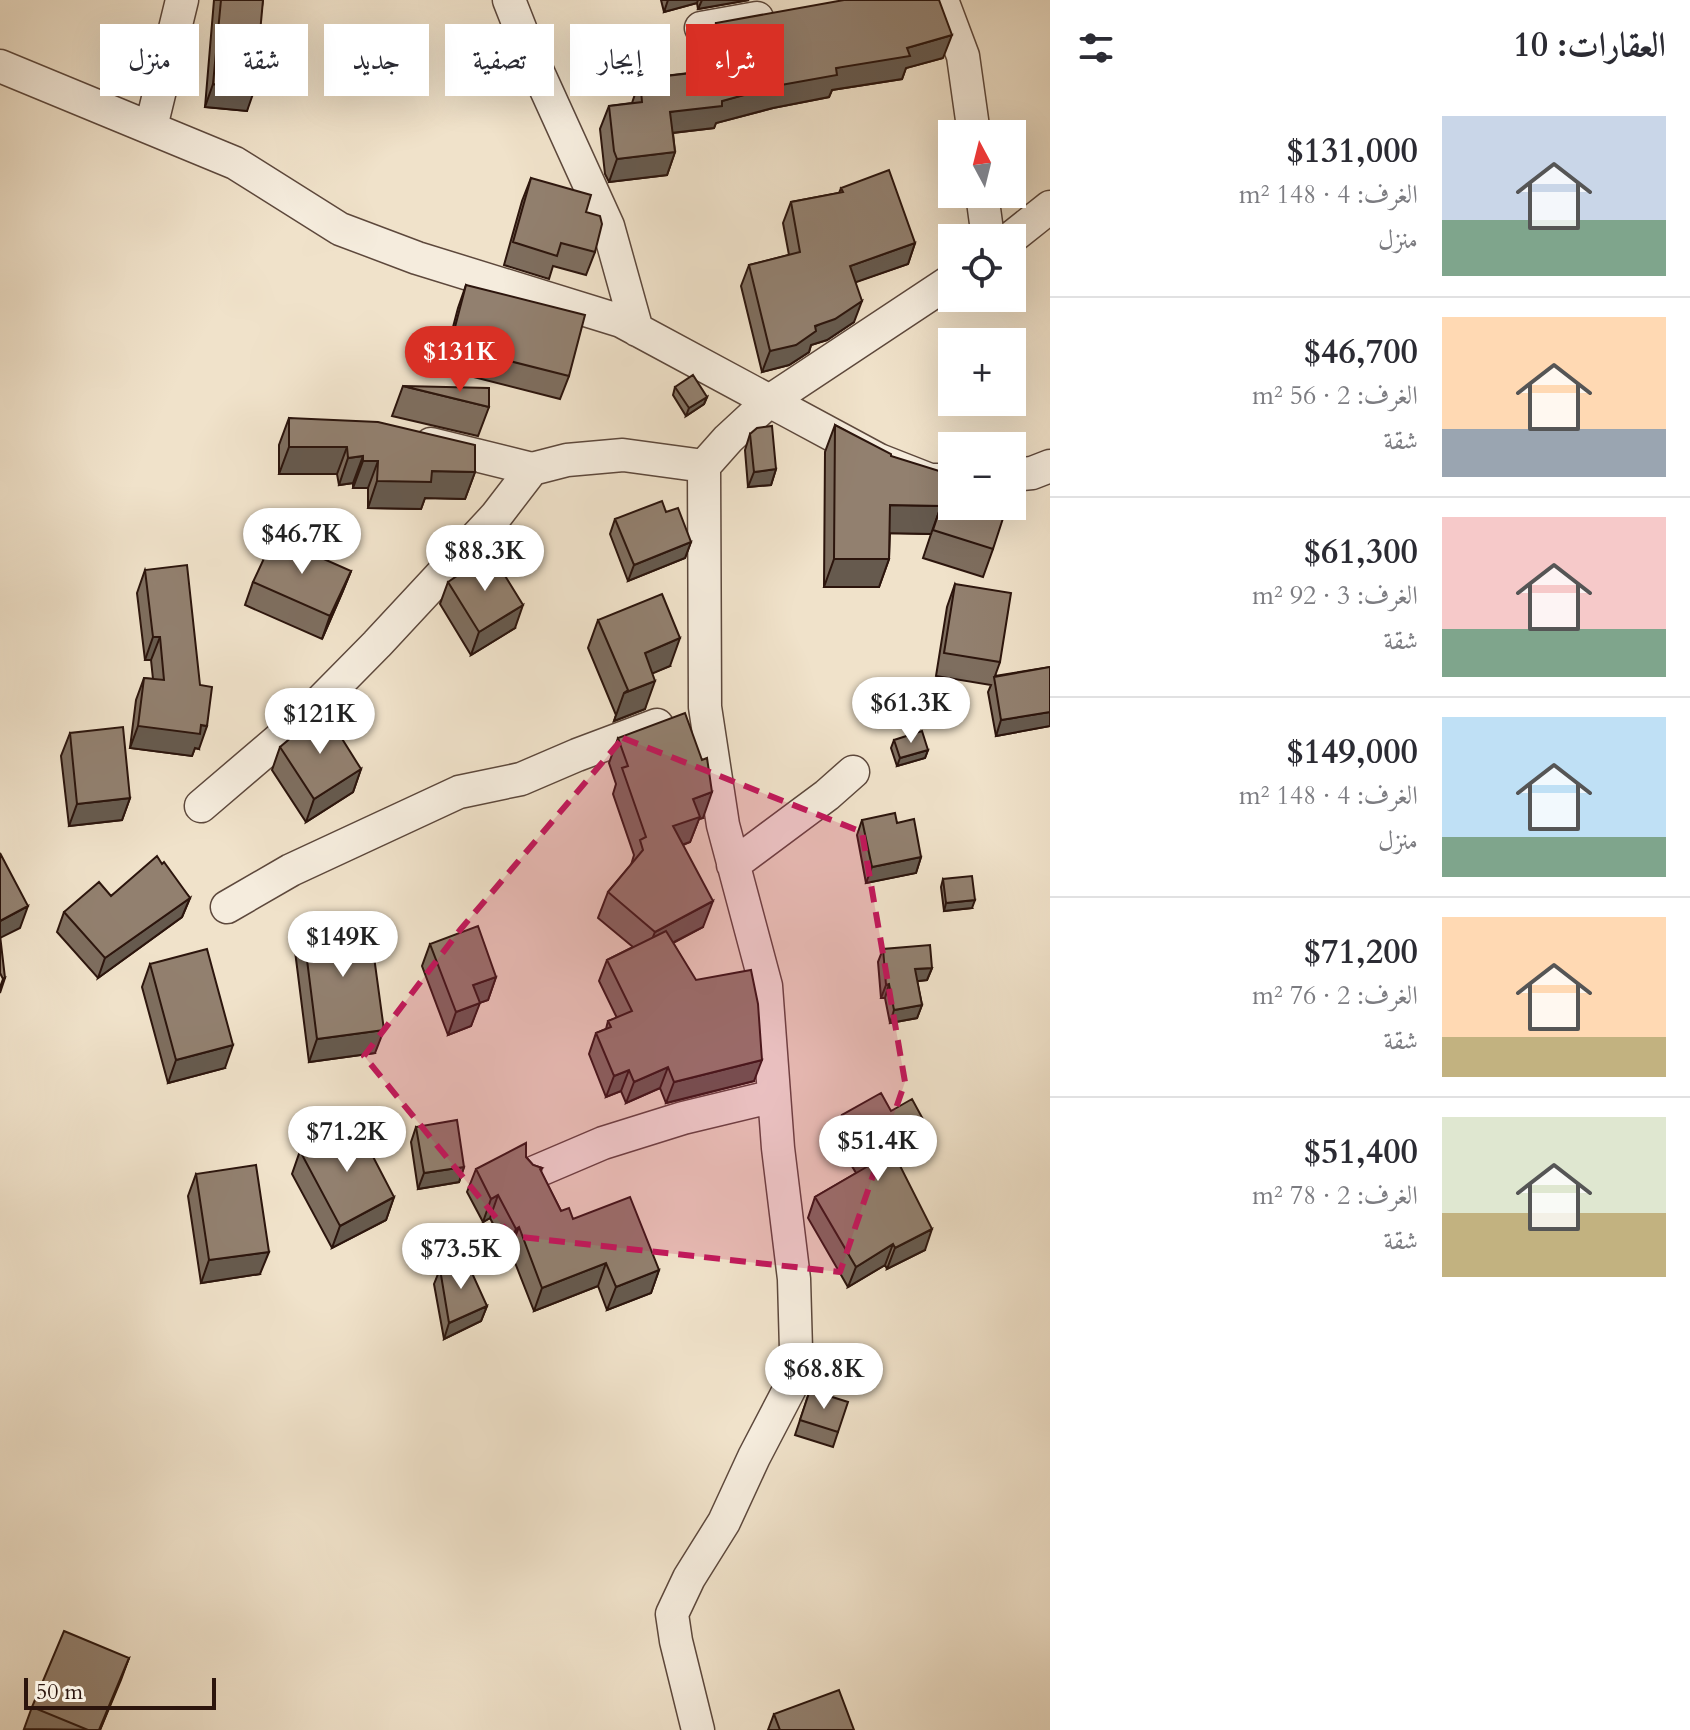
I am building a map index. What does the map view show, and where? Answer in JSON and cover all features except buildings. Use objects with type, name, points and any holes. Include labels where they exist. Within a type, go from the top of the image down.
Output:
[{"type":"street","points":[[151,127],[182,0]]},
{"type":"street","points":[[509,0],[533,61],[608,226],[637,330]]},
{"type":"street","points":[[942,0],[963,56],[972,120]]},
{"type":"street","points":[[723,24],[793,11]]},
{"type":"street","points":[[0,66],[235,163],[340,229],[417,258],[621,321],[879,460],[930,480],[938,480]]},
{"type":"street","points":[[1026,226],[1050,207]]},
{"type":"street","points":[[698,1730],[672,1614],[689,1578],[724,1522],[791,1386],[796,1350],[794,1279],[774,1096],[766,986],[723,825],[705,707],[704,466],[768,402],[938,289]]},
{"type":"street","points":[[399,437],[532,469],[567,460],[623,455],[704,466]]},
{"type":"street","points":[[1026,474],[1050,466]]},
{"type":"street","points":[[201,806],[304,718],[377,644],[496,516],[532,469]]},
{"type":"street","points":[[227,907],[291,870],[459,792],[521,779],[705,707]]},
{"type":"street","points":[[733,865],[853,772]]},
{"type":"street","points":[[535,1172],[603,1143],[683,1118],[774,1096]]},
{"type":"highlighted area","points":[[623,738],[862,832],[905,1082],[840,1272],[511,1236],[364,1056],[460,930]]}]
